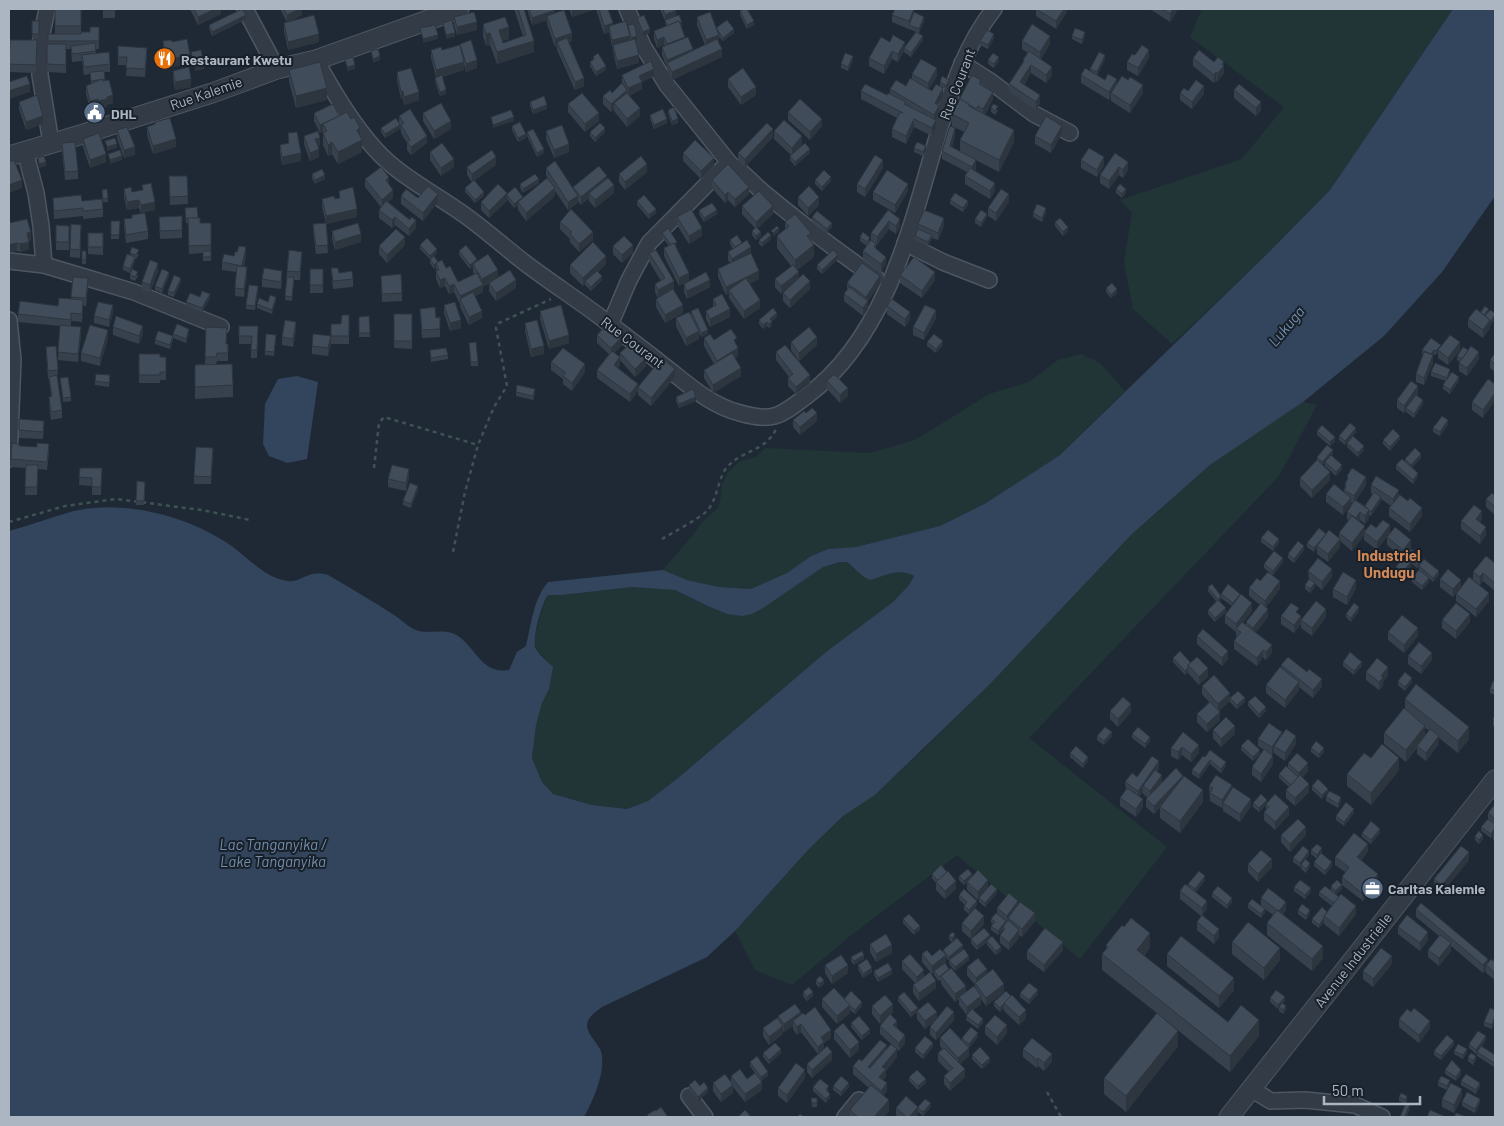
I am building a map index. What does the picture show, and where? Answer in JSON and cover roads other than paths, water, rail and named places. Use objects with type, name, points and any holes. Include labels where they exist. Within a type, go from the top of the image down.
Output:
[{"type":"street","points":[[46,9],[40,44],[40,75],[51,144]]},
{"type":"street","points":[[244,9],[277,69]]},
{"type":"street","name":"Rue Kalemie","points":[[17,153],[212,93],[277,69],[316,60],[459,9]]},
{"type":"street","points":[[627,9],[643,46],[666,85],[731,165],[832,247],[887,286]]},
{"type":"street","name":"Rue Courant","points":[[316,60],[335,96],[355,124],[382,156],[399,171],[465,215],[528,265],[696,391],[715,404],[738,413],[760,418],[780,416],[820,386],[858,344],[872,321],[905,244],[962,63],[977,32],[994,9]]},
{"type":"street","points":[[962,63],[1034,114],[1070,133]]},
{"type":"street","points":[[17,153],[36,193],[44,266]]},
{"type":"street","points":[[610,325],[629,280],[649,244],[723,168],[731,165]]},
{"type":"street","points":[[905,244],[943,262],[989,280]]},
{"type":"street","points":[[9,261],[44,266],[134,292],[221,327]]},
{"type":"street","points":[[9,320],[12,360],[9,459]]},
{"type":"street","name":"Avenue Industrielle","points":[[1229,1117],[1495,780]]},
{"type":"street","points":[[1251,1089],[1271,1100],[1305,1100],[1355,1105],[1382,1117]]},
{"type":"street","points":[[689,1096],[705,1117]]},
{"type":"street","points":[[845,1117],[859,1100]]},
{"type":"water","name":"Lac Tanganyika / Lake Tanganyika","points":[[1453,9],[1495,9],[1495,196],[1442,272],[1384,336],[1303,402],[1210,465],[1132,534],[989,685],[875,795],[843,816],[809,849],[735,931],[707,957],[602,1007],[593,1014],[589,1019],[587,1028],[600,1049],[602,1065],[595,1093],[584,1117],[9,1117],[9,531],[74,511],[93,508],[132,509],[171,517],[208,532],[224,541],[262,570],[279,579],[293,581],[315,574],[328,575],[397,617],[413,629],[426,632],[442,631],[453,633],[492,668],[509,670],[517,652],[526,646],[536,605],[548,582],[663,570],[687,580],[719,587],[751,589],[787,573],[811,556],[828,549],[856,547],[940,526],[986,503],[1060,455],[1269,252],[1330,190]],"holes":[[[847,562],[870,580],[898,572],[909,573],[914,576],[909,585],[893,602],[826,652],[678,778],[648,801],[627,809],[592,805],[553,794],[542,782],[532,758],[536,725],[542,703],[549,689],[553,667],[536,649],[535,638],[540,613],[548,595],[632,587],[675,590],[727,614],[742,616],[752,614],[763,608],[823,567]]]},
{"type":"water","points":[[297,376],[318,382],[307,459],[287,463],[269,456],[263,444],[265,404],[278,379]]},
{"type":"place","name":"Restaurant Kwetu","points":[[165,59]]},
{"type":"place","name":"DHL","points":[[95,113]]},
{"type":"place","name":"Caritas Kalemie","points":[[1372,888]]},
{"type":"district","name":"Industriel Undugu","points":[[1389,564]]},
{"type":"water label","name":"Lukuga","points":[[1286,326]]}]
